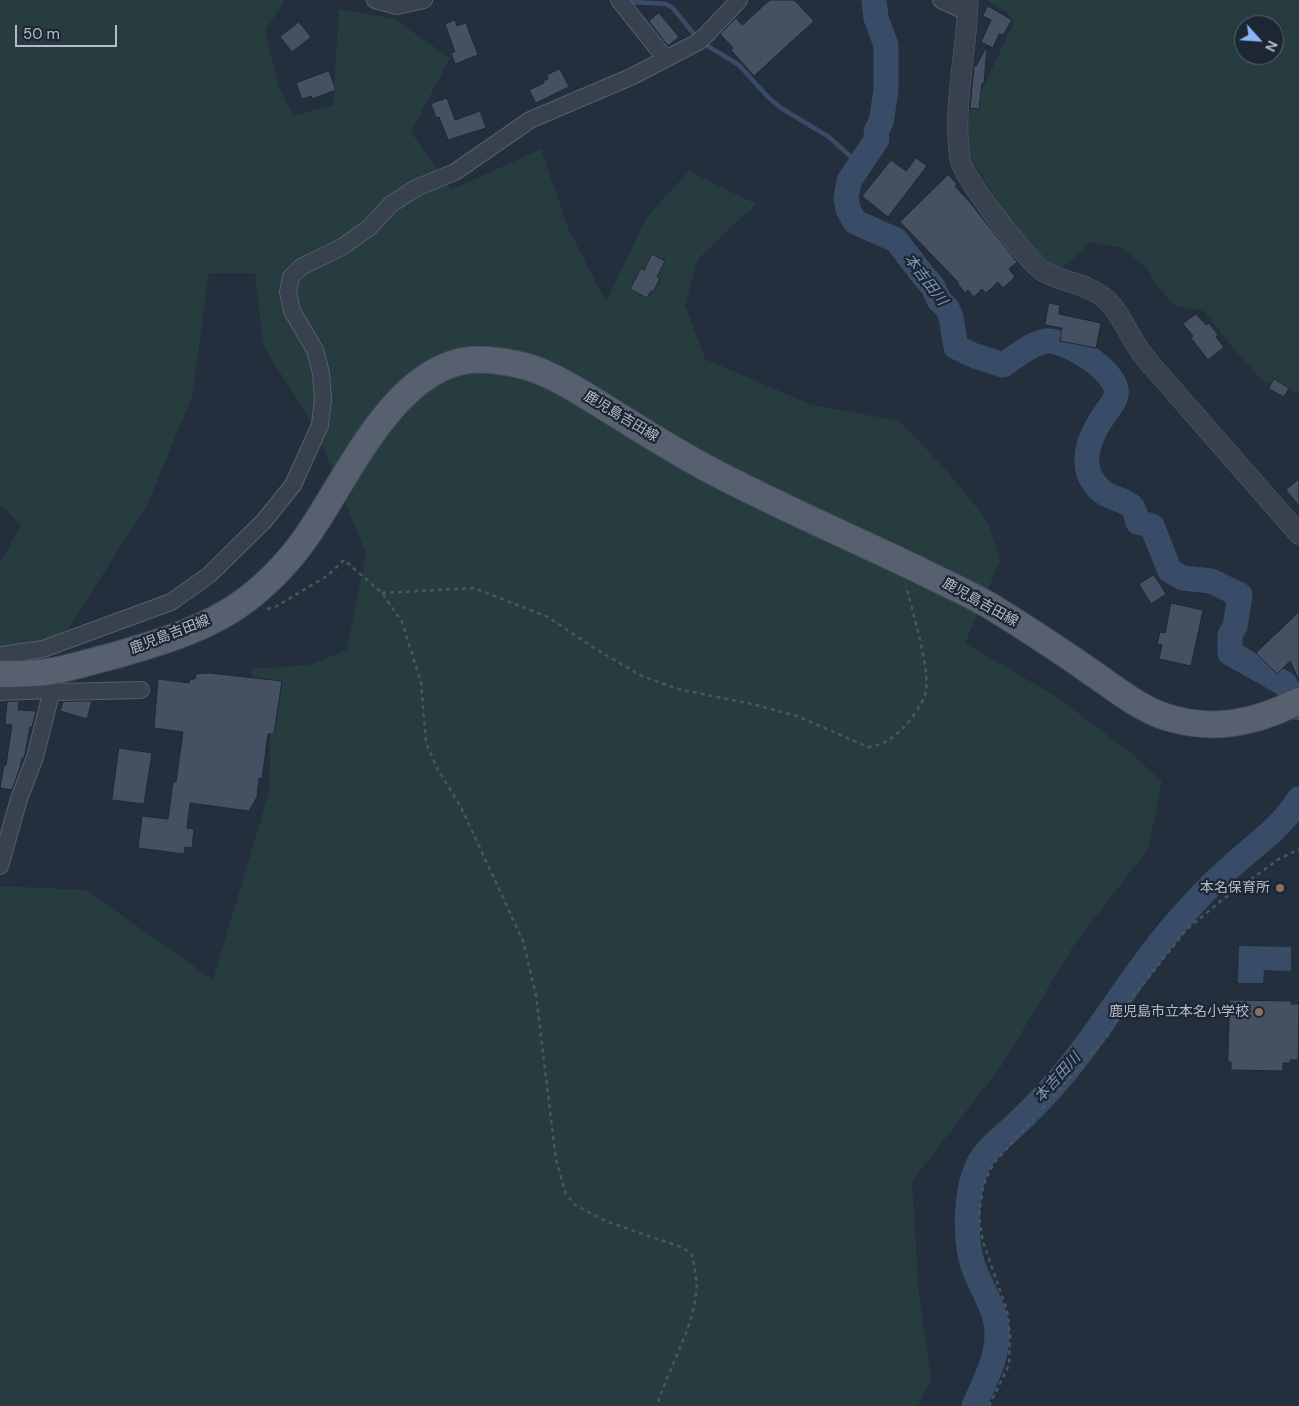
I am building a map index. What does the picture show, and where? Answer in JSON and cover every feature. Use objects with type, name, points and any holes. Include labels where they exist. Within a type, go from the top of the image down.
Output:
[{"type":"main road","name":"鹿児島吉田線","points":[[0,691],[30,674],[55,670],[141,647],[194,629],[244,602],[269,580],[297,550],[311,531],[380,420],[397,401],[414,386],[441,369],[469,360],[518,364],[539,371],[571,387],[705,468],[759,496],[900,561],[988,605],[1128,697],[1161,716],[1197,724],[1219,725],[1243,722],[1272,713],[1299,701]]},
{"type":"street","points":[[375,0],[397,6],[424,0]]},
{"type":"street","points":[[619,0],[665,58]]},
{"type":"street","points":[[0,655],[43,649],[171,602],[209,575],[264,521],[293,485],[320,424],[322,399],[321,373],[315,350],[292,310],[288,292],[291,277],[301,266],[342,247],[370,227],[390,205],[416,188],[455,172],[530,120],[633,76],[702,38],[739,0]]},
{"type":"street","points":[[941,0],[968,6],[958,118],[958,142],[961,162],[968,179],[1028,258],[1043,271],[1084,286],[1102,296],[1114,310],[1138,348],[1153,367],[1299,534]]},
{"type":"street","points":[[0,866],[19,799],[35,757],[52,690]]},
{"type":"street","points":[[0,691],[141,690]]},
{"type":"path","points":[[244,602],[260,611],[275,607],[327,576],[344,560],[382,593],[402,622],[421,682],[426,743],[438,770],[461,807],[523,941],[536,995],[556,1160],[566,1194],[575,1205],[608,1222],[684,1248],[692,1254],[696,1294],[689,1323],[657,1406]]},
{"type":"path","points":[[382,593],[474,588],[548,617],[594,648],[642,676],[678,689],[752,704],[797,716],[868,747],[881,745],[894,737],[909,722],[925,695],[926,675],[900,561]]},
{"type":"path","points":[[989,1406],[1009,1365],[1010,1335],[1007,1310],[983,1242],[979,1216],[983,1186],[993,1164],[1064,1082],[1109,1034],[1120,1013],[1186,930],[1230,894],[1279,859],[1299,849]]},
{"type":"green space","points":[[0,0],[285,0],[265,31],[279,87],[293,116],[333,105],[339,9],[394,19],[450,58],[411,132],[451,190],[541,149],[568,228],[606,302],[647,217],[689,171],[756,204],[698,259],[685,305],[705,359],[812,405],[900,421],[947,471],[988,522],[1000,561],[965,643],[1057,697],[1127,750],[1162,781],[1148,849],[1074,945],[1002,1065],[912,1181],[919,1295],[931,1379],[918,1406],[0,1406],[0,886],[86,890],[213,980],[270,789],[270,706],[250,669],[309,665],[347,650],[366,554],[315,427],[263,346],[255,273],[209,273],[192,397],[147,505],[57,646],[0,649],[0,563],[21,525],[0,505]]},
{"type":"green space","points":[[987,0],[1299,0],[1299,393],[1264,382],[1238,354],[1204,311],[1175,305],[1156,285],[1148,269],[1122,248],[1091,242],[1069,263],[1058,268],[1048,264],[1011,223],[967,151],[966,119],[1014,22],[1008,13]]},
{"type":"water","points":[[1239,946],[1291,947],[1291,971],[1264,970],[1263,983],[1238,983]]},
{"type":"building","points":[[770,0],[794,0],[814,21],[754,76],[731,50],[733,48],[720,34],[736,18],[742,25]]},
{"type":"building","points":[[988,6],[1012,20],[1003,35],[999,34],[993,48],[981,42],[991,20],[983,16]]},
{"type":"building","points":[[659,13],[679,37],[668,46],[649,21]]},
{"type":"building","points":[[455,20],[457,26],[466,23],[478,55],[455,64],[451,53],[455,52],[445,24]]},
{"type":"building","points":[[299,22],[311,37],[292,52],[280,37]]},
{"type":"building","points":[[987,46],[984,84],[982,83],[979,109],[970,108],[974,66],[976,66]]},
{"type":"building","points":[[560,69],[569,87],[536,103],[529,90],[544,83],[543,81],[548,79],[547,75]]},
{"type":"building","points":[[329,71],[336,90],[312,99],[311,96],[302,99],[296,83]]},
{"type":"building","points":[[447,98],[455,120],[480,111],[486,128],[448,140],[439,117],[436,118],[431,104]]},
{"type":"building","points":[[916,158],[927,166],[888,217],[862,196],[891,160],[906,171]]},
{"type":"building","points":[[948,175],[1017,262],[1009,269],[1015,277],[1003,288],[998,282],[986,293],[982,289],[974,297],[968,290],[965,293],[959,283],[900,222]]},
{"type":"building","points":[[652,254],[665,261],[657,277],[660,279],[653,292],[651,291],[647,298],[630,289],[641,268],[644,270]]},
{"type":"building","points":[[1049,303],[1060,305],[1059,314],[1101,323],[1096,348],[1060,341],[1062,328],[1045,325]]},
{"type":"building","points":[[1196,314],[1206,325],[1209,323],[1224,347],[1208,360],[1183,324]]},
{"type":"building","points":[[1274,379],[1289,388],[1284,397],[1269,389]]},
{"type":"building","points":[[1299,479],[1299,506],[1286,490]]},
{"type":"building","points":[[1154,575],[1166,594],[1151,604],[1139,584]]},
{"type":"building","points":[[1171,603],[1203,610],[1191,666],[1159,659],[1162,645],[1157,644],[1160,632],[1165,633]]},
{"type":"building","points":[[1299,612],[1299,680],[1290,661],[1277,674],[1256,653]]},
{"type":"building","points":[[209,673],[282,681],[274,734],[268,734],[262,779],[259,778],[257,797],[249,811],[190,803],[187,828],[194,829],[192,848],[185,847],[184,854],[138,848],[142,816],[168,819],[173,782],[176,782],[183,732],[154,728],[158,679],[189,683],[190,679],[195,679],[196,674]]},
{"type":"building","points":[[19,701],[18,710],[36,711],[32,727],[30,727],[24,758],[22,758],[12,790],[0,788],[4,765],[6,765],[12,725],[5,724],[7,702]]},
{"type":"building","points":[[92,701],[87,719],[60,711],[63,702]]},
{"type":"building","points":[[119,748],[152,753],[144,804],[112,800]]},
{"type":"building","points":[[1230,1000],[1292,1001],[1291,1004],[1299,1004],[1298,1060],[1290,1060],[1290,1063],[1283,1063],[1283,1071],[1231,1070],[1231,1062],[1228,1062]]},
{"type":"waterway","points":[[630,0],[633,2],[666,4],[673,8],[697,38]]},
{"type":"waterway","name":"本吉田川","points":[[874,0],[876,18],[886,45],[886,91],[881,122],[876,131],[877,139],[849,181],[846,198],[848,209],[855,222],[896,240],[933,287],[939,300],[947,308],[951,317],[956,347],[975,356],[1003,365],[1034,345],[1046,341],[1055,342],[1078,351],[1110,377],[1115,386],[1116,395],[1113,403],[1096,428],[1090,442],[1087,466],[1091,478],[1099,489],[1107,495],[1130,505],[1138,522],[1152,526],[1170,571],[1183,578],[1211,581],[1240,595],[1235,626],[1230,635],[1230,653],[1285,684],[1299,708]]},
{"type":"waterway","points":[[703,43],[739,65],[768,97],[781,108],[829,137],[858,166]]},
{"type":"waterway","name":"本吉田川","points":[[974,1406],[993,1361],[997,1341],[994,1316],[975,1271],[969,1248],[968,1205],[973,1178],[980,1161],[992,1146],[1039,1102],[1070,1066],[1156,947],[1184,914],[1217,879],[1274,829],[1292,810],[1299,799]]},
{"type":"place","name":"本名保育所","points":[[1280,888]]},
{"type":"place","name":"鹿児島市立本名小学校","points":[[1259,1012]]}]
